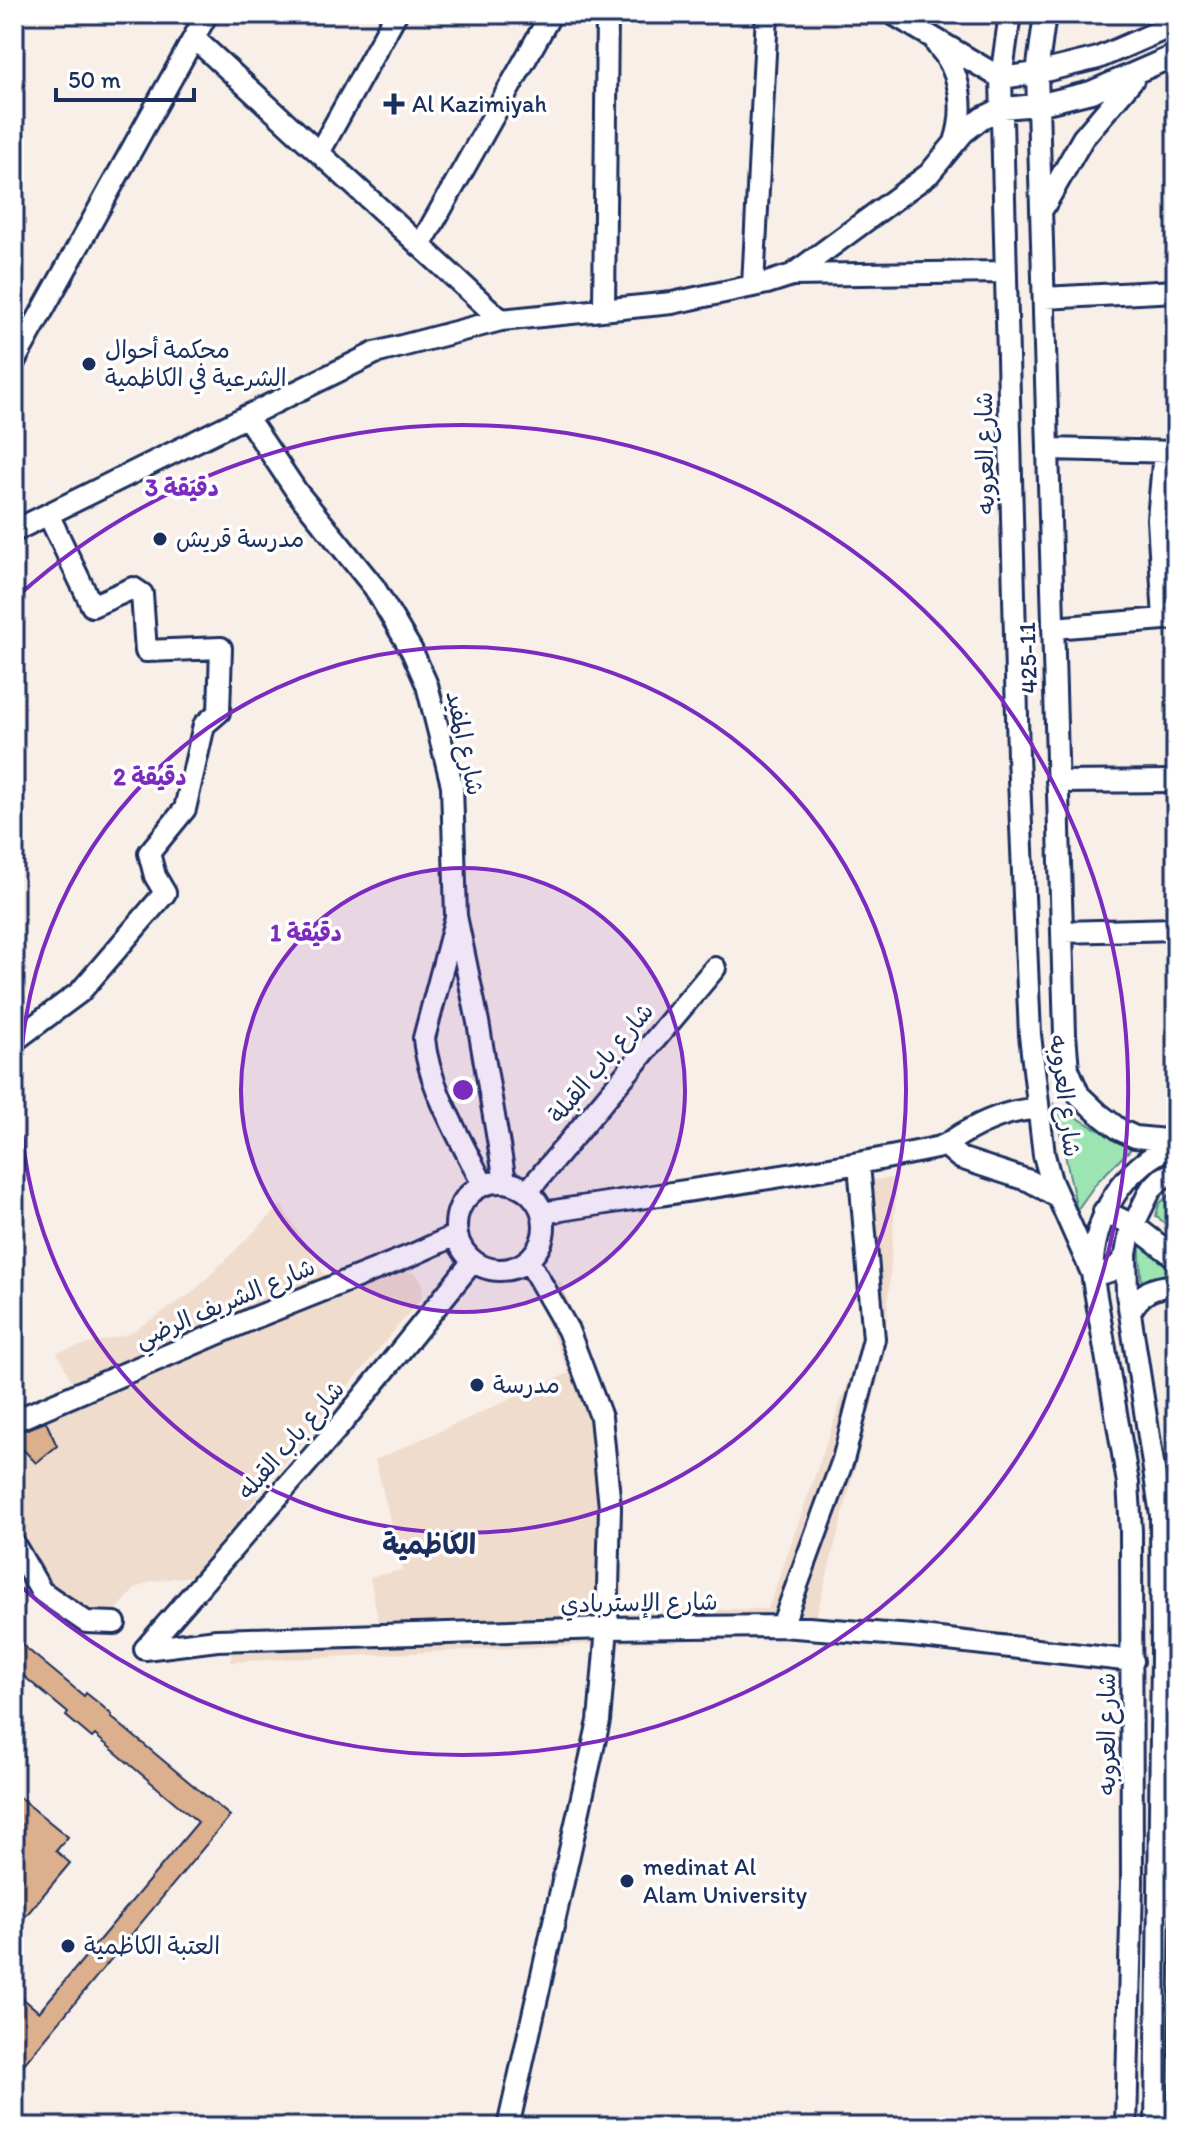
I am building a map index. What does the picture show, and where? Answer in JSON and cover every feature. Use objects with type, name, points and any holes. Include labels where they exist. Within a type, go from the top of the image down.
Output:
[{"type":"street","points":[[14,362],[207,14]]},
{"type":"street","points":[[319,153],[396,14]]},
{"type":"street","points":[[420,246],[551,14]]},
{"type":"street","points":[[604,309],[607,14]]},
{"type":"street","points":[[753,286],[767,14]]},
{"type":"street","points":[[893,14],[1001,78],[1098,58],[1176,24]]},
{"type":"street","name":"شارع العروبه","points":[[1010,14],[1001,78],[1018,756],[1030,1035],[1036,1109],[1044,1155],[1093,1282],[1128,1483],[1133,1661],[1132,1897],[1126,2127]]},
{"type":"street","name":"425-11","points":[[1045,14],[1037,73],[1068,1069],[1079,1095],[1120,1130],[1135,1137],[1176,1142]]},
{"type":"street","points":[[926,34],[948,56],[955,72],[961,110],[960,127],[953,145]]},
{"type":"street","points":[[194,38],[501,320]]},
{"type":"street","points":[[792,275],[929,174],[973,125],[1003,108],[1038,105],[1091,92],[1176,55]]},
{"type":"street","points":[[1041,212],[1083,138],[1138,74]]},
{"type":"street","points":[[14,531],[375,353],[501,320],[672,303],[792,275],[1000,272]]},
{"type":"street","points":[[1044,298],[1176,291]]},
{"type":"street","name":"شارع المفيد","points":[[246,416],[297,492],[374,587],[412,651],[427,685],[452,785],[456,916],[505,1181]]},
{"type":"street","points":[[1048,449],[1170,452],[1158,519],[1170,619],[1053,628]]},
{"type":"street","points":[[14,1041],[80,992],[165,893],[155,876],[149,853],[185,809],[204,725],[219,712],[221,648],[146,651],[142,594],[133,588],[92,606],[48,514]]},
{"type":"street","points":[[1057,782],[1176,781]]},
{"type":"street","points":[[456,916],[424,1038],[425,1054],[431,1074],[483,1185]]},
{"type":"street","points":[[1062,932],[1176,929]]},
{"type":"street","name":"شارع باب القبلة","points":[[528,1191],[715,968]]},
{"type":"street","points":[[542,1213],[859,1164],[946,1146],[981,1125],[1019,1109],[1036,1109]]},
{"type":"street","name":"425-11","points":[[1093,1282],[1094,1242],[1104,1211],[1128,1176],[1176,1142]]},
{"type":"street","points":[[946,1146],[960,1158],[1030,1181],[1058,1197]]},
{"type":"street","points":[[782,1626],[843,1460],[874,1339],[859,1164]]},
{"type":"street","points":[[1156,2127],[1161,1515],[1129,1303],[1126,1254],[1133,1225],[1151,1189],[1176,1171]]},
{"type":"street","points":[[505,1181],[528,1191],[537,1201],[545,1226],[537,1250],[528,1260],[501,1270],[486,1268],[473,1261],[462,1249],[456,1235],[455,1221],[467,1195],[483,1185],[505,1181]]},
{"type":"street","points":[[1104,1211],[1133,1225],[1176,1258]]},
{"type":"street","name":"شارع الشريف الرضي","points":[[14,1421],[456,1235]]},
{"type":"street","points":[[1093,1282],[1115,1268],[1126,1254]]},
{"type":"street","points":[[508,2127],[599,1721],[607,1628],[610,1507],[601,1417],[568,1330],[528,1260]]},
{"type":"street","name":"شارع باب القبله","points":[[145,1649],[342,1423],[473,1261]]},
{"type":"street","points":[[1093,1282],[1102,1284],[1112,1281],[1121,1285],[1129,1303]]},
{"type":"street","points":[[1129,1303],[1143,1293],[1176,1285]]},
{"type":"street","points":[[14,1544],[41,1591],[86,1622],[115,1623]]},
{"type":"street","name":"شارع الإستربادي","points":[[145,1649],[217,1640],[782,1626],[913,1636],[1133,1661]]},
{"type":"shaded area","points":[[897,1178],[884,1358],[810,1640],[760,1636],[231,1662],[233,1635],[379,1625],[370,1577],[403,1570],[375,1460],[569,1373],[536,1295],[560,1280],[600,1379],[620,1457],[623,1610],[768,1609],[866,1330],[849,1181]]},
{"type":"shaded area","points":[[281,1205],[337,1295],[406,1271],[416,1274],[423,1283],[422,1297],[192,1576],[152,1581],[136,1588],[105,1623],[53,1591],[14,1527],[14,1427],[80,1398],[57,1352],[129,1334],[192,1293]]},
{"type":"green space","points":[[1054,1104],[1093,1127],[1135,1145],[1097,1182],[1077,1210]]},
{"type":"green space","points":[[1176,1188],[1176,1232],[1156,1216],[1159,1204]]},
{"type":"green space","points":[[1139,1238],[1176,1267],[1176,1280],[1142,1289]]},
{"type":"building","points":[[46,1422],[57,1446],[36,1463],[14,1440],[14,1434]]},
{"type":"building","points":[[14,1638],[84,1696],[86,1693],[101,1705],[111,1717],[230,1816],[14,2076],[14,1991],[39,2012],[198,1822],[95,1735],[92,1738],[66,1716],[68,1713],[14,1668]]},
{"type":"building","points":[[14,1793],[68,1837],[56,1851],[70,1863],[14,1930]]},
{"type":"place","name":"Al Kazimiyah","points":[[394,104]]},
{"type":"place","name":"محكمة أحوال الشرعية في الكاظمية","points":[[89,364]]},
{"type":"place","name":"مدرسة قريش","points":[[160,539]]},
{"type":"place","name":"مدرسة","points":[[477,1385]]},
{"type":"place","name":"medinat Al Alam University","points":[[627,1881]]},
{"type":"place","name":"العتبة الكاظمية","points":[[68,1946]]},
{"type":"district","name":"الكاظمية","points":[[429,1544]]}]
